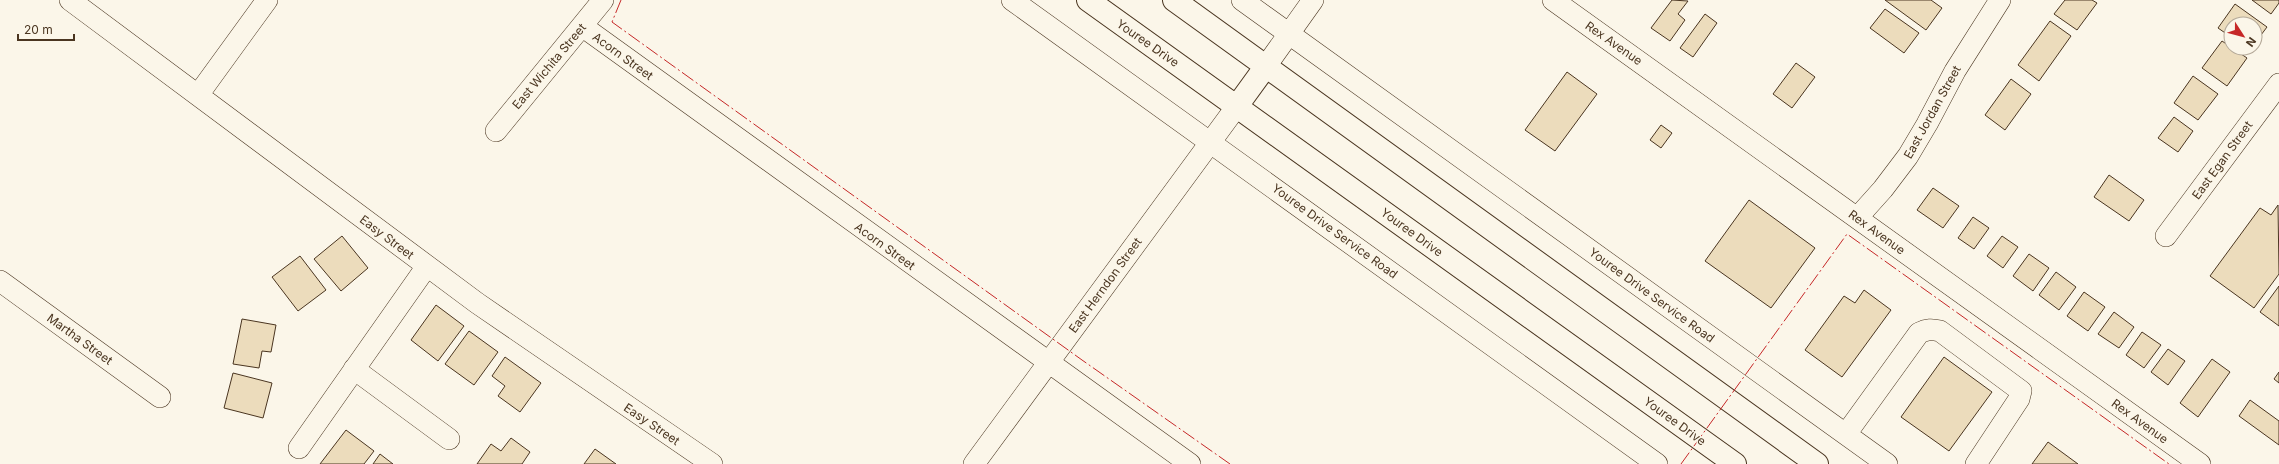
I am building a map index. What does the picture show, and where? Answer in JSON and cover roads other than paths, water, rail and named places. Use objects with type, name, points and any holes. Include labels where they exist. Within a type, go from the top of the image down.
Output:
[{"type":"main road","name":"Youree Drive","points":[[1088,0],[1238,106],[1735,464]]},
{"type":"main road","points":[[1174,0],[1817,464]]},
{"type":"main road","points":[[1238,106],[1266,66]]},
{"type":"street","name":"Easy Street","points":[[70,0],[427,266],[540,348],[712,464]]},
{"type":"street","points":[[198,95],[267,0]]},
{"type":"street","name":"East Wichita Street","points":[[496,131],[602,0]]},
{"type":"street","name":"Youree Drive Service Road","points":[[1012,0],[1657,464]]},
{"type":"street","name":"Youree Drive Service Road","points":[[1242,0],[1887,464]]},
{"type":"street","points":[[1266,66],[1313,0]]},
{"type":"street","name":"Rex Avenue","points":[[1553,0],[2200,464]]},
{"type":"street","name":"East Jordan Street","points":[[1857,218],[1883,189],[1908,156],[1928,124],[1955,71],[2000,0]]},
{"type":"street","name":"Acorn Street","points":[[582,26],[1190,464]]},
{"type":"street","name":"East Egan Street","points":[[2166,236],[2279,84]]},
{"type":"street","name":"East Herndon Street","points":[[974,464],[1238,106]]},
{"type":"street","points":[[299,448],[427,266]]},
{"type":"street","name":"Martha Street","points":[[0,281],[160,397]]},
{"type":"street","points":[[1846,434],[1919,333],[1930,329],[1940,331],[2021,391],[2019,399],[1976,464]]},
{"type":"street","points":[[354,369],[449,439]]}]
